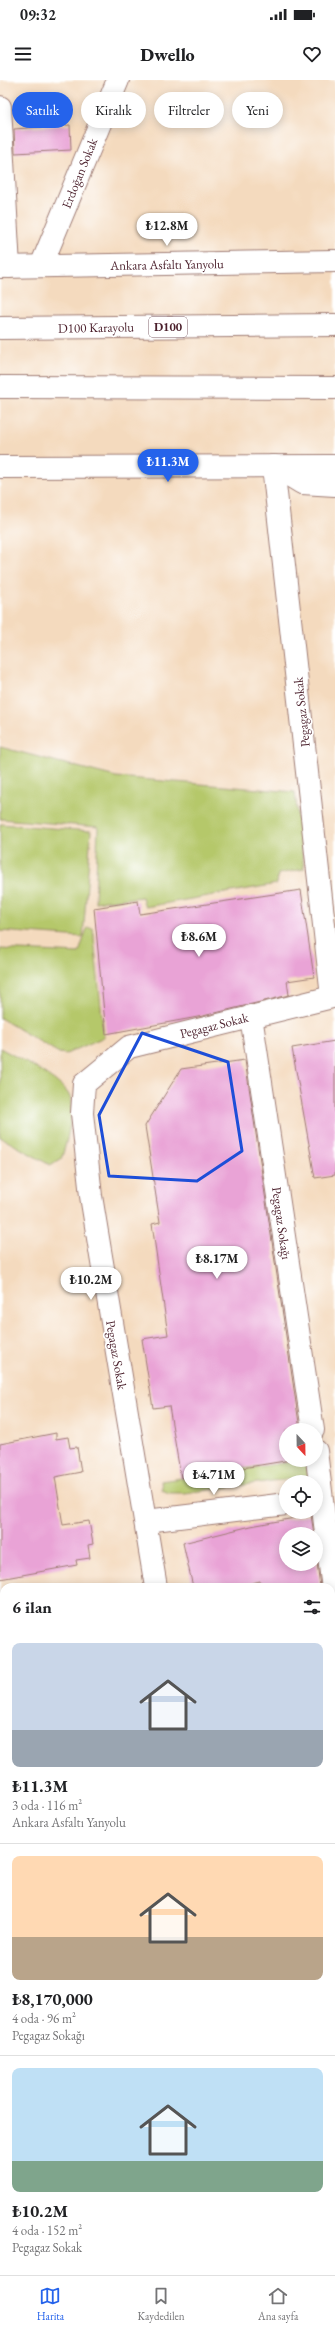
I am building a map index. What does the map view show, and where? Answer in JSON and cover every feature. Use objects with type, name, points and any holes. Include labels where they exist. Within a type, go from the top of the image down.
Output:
[{"type":"main road","name":"Erdoğan Sokak","points":[[41,266],[118,80]]},
{"type":"main road","points":[[0,107],[4,267]]},
{"type":"main road","name":"Ankara Asfaltı Yanyolu","points":[[4,267],[335,261]]},
{"type":"main road","name":"D100 Karayolu","points":[[0,328],[335,325]]},
{"type":"main road","points":[[0,388],[335,388]]},
{"type":"main road","points":[[274,466],[302,482],[335,485]]},
{"type":"main road","name":"Pegagaz Sokak","points":[[155,1583],[91,1196],[82,1113],[84,1084],[129,1047],[332,997],[274,466]]},
{"type":"main road","points":[[0,467],[335,466]]},
{"type":"main road","name":"Pegagaz Sokağı","points":[[251,1016],[312,1423]]},
{"type":"main road","points":[[319,1467],[325,1499],[333,1583]]},
{"type":"main road","points":[[146,1521],[279,1505]]},
{"type":"highlighted area","points":[[142,1033],[228,1062],[242,1151],[197,1181],[109,1176],[99,1115]]},
{"type":"green space","points":[[0,747],[116,777],[295,792],[304,869],[278,874],[277,884],[145,907],[142,897],[95,902],[98,827],[0,819]]},
{"type":"green space","points":[[0,824],[91,831],[83,937],[0,931]]},
{"type":"green space","points":[[87,928],[93,928],[104,1037],[66,1054],[59,1053],[0,1018],[0,949],[79,953]]},
{"type":"green space","points":[[0,1048],[48,1075],[69,1095],[71,1101],[70,1127],[61,1159],[50,1165],[0,1137]]},
{"type":"green space","points":[[279,1464],[279,1467],[311,1467],[309,1475],[279,1475],[279,1480],[185,1493],[169,1493],[162,1490],[161,1481]]},
{"type":"building","points":[[70,128],[71,150],[15,153],[14,129]]},
{"type":"building","points":[[301,890],[314,977],[287,981],[289,995],[203,1016],[106,1034],[94,908],[138,901],[140,914]]},
{"type":"building","points":[[335,1041],[335,1175],[315,1178],[292,1048]]},
{"type":"building","points":[[245,1060],[299,1423],[279,1423],[279,1462],[181,1478],[169,1406],[153,1408],[142,1339],[168,1335],[152,1224],[160,1222],[145,1126],[181,1069]]},
{"type":"building","points":[[56,1433],[56,1439],[68,1437],[70,1448],[77,1447],[81,1472],[55,1477],[63,1525],[89,1521],[93,1544],[88,1545],[90,1558],[76,1560],[77,1565],[0,1579],[0,1444]]},
{"type":"building","points":[[289,1519],[312,1519],[313,1527],[279,1527],[279,1571],[318,1571],[320,1583],[260,1583],[260,1581],[252,1583],[192,1583],[183,1543],[251,1526]]}]
